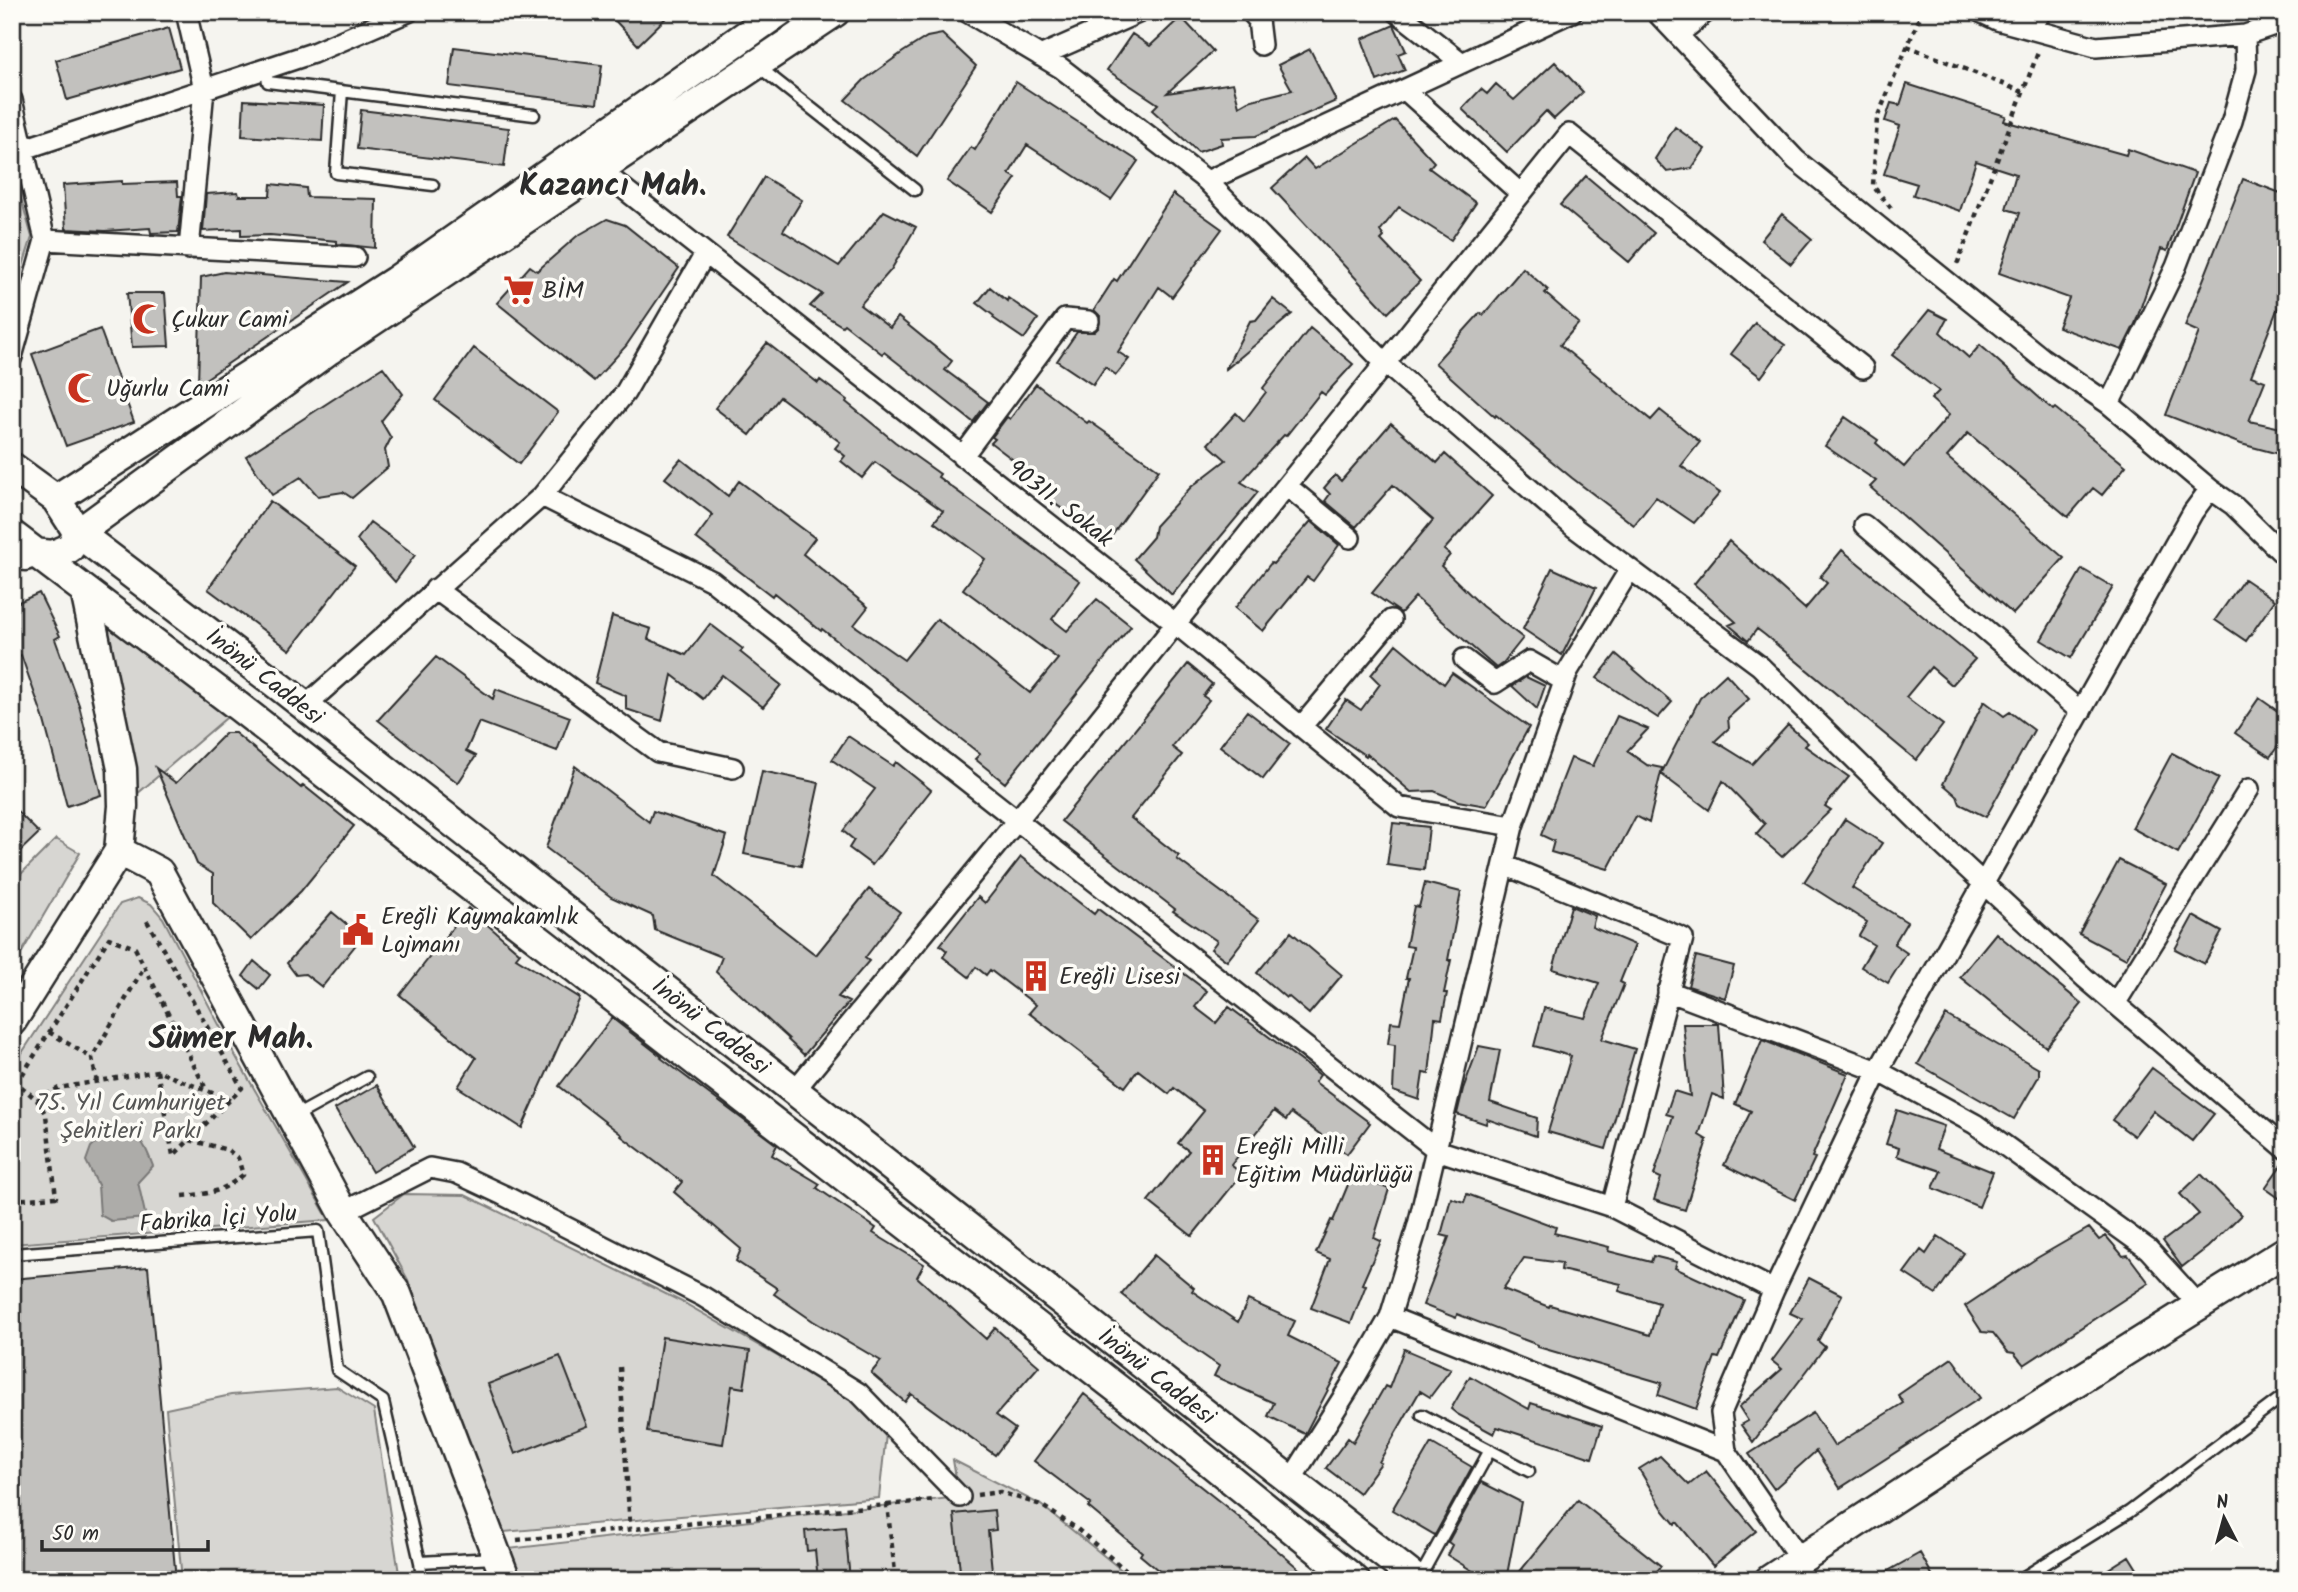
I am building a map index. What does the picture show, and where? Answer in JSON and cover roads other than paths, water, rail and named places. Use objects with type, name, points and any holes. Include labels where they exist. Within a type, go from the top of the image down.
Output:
[{"type":"main road","points":[[56,499],[395,281],[779,12]]},
{"type":"main road","points":[[19,549],[53,555],[69,548],[78,533],[329,350],[835,12]]},
{"type":"main road","name":"İnönü Caddesi","points":[[12,467],[56,499],[78,533],[305,706],[1418,1580]]},
{"type":"main road","points":[[19,549],[85,592],[272,732],[1159,1421],[1355,1580]]},
{"type":"main road","points":[[12,1021],[119,851],[123,806],[122,769],[85,592]]},
{"type":"main road","points":[[119,851],[159,872],[343,1212],[397,1294],[499,1560]]},
{"type":"main road","points":[[1769,1580],[1994,1433],[2286,1251]]},
{"type":"street","points":[[186,12],[204,89],[189,249]]},
{"type":"street","points":[[18,150],[313,52],[408,12]]},
{"type":"street","points":[[967,12],[1061,68],[1207,181],[1385,363],[1575,528],[1760,666],[1984,884],[2115,1004],[2286,1149]]},
{"type":"street","points":[[1041,56],[1140,12]]},
{"type":"street","points":[[1251,12],[1258,20],[1261,45]]},
{"type":"street","points":[[1396,12],[1462,63]]},
{"type":"street","points":[[1207,181],[1572,12]]},
{"type":"street","points":[[1657,12],[1796,160],[2042,358],[2109,404],[2210,489],[2233,505],[2286,557]]},
{"type":"street","points":[[1678,35],[1706,12]]},
{"type":"street","points":[[1980,12],[1997,20],[2096,47],[2245,35],[2286,21]]},
{"type":"street","points":[[2036,31],[2042,12]]},
{"type":"street","points":[[2109,404],[2176,267],[2230,127],[2246,70],[2245,35]]},
{"type":"street","points":[[1405,90],[1521,194]]},
{"type":"street","points":[[12,100],[18,150],[45,240],[12,357]]},
{"type":"street","points":[[794,1091],[1017,821],[1569,134],[1863,369]]},
{"type":"street","name":"90311. Sokak","points":[[600,170],[1176,624],[1399,807],[1513,826]]},
{"type":"street","points":[[45,240],[355,257]]},
{"type":"street","points":[[305,706],[542,496],[625,393],[705,254]]},
{"type":"street","points":[[962,457],[1065,319],[1089,321]]},
{"type":"street","points":[[1287,486],[1350,538]]},
{"type":"street","points":[[1800,1559],[1726,1451],[1721,1413],[1774,1290],[1878,1071],[2193,512],[2210,489]]},
{"type":"street","points":[[542,496],[712,581],[1437,1150],[1612,1207],[1774,1290]]},
{"type":"street","points":[[1864,525],[2081,712]]},
{"type":"street","points":[[1291,1480],[1391,1317],[1437,1150],[1513,826],[1568,671],[1630,569]]},
{"type":"street","points":[[435,589],[658,752],[733,768]]},
{"type":"street","points":[[1301,727],[1391,620]]},
{"type":"street","points":[[1464,659],[1495,683],[1529,660],[1564,681]]},
{"type":"street","points":[[2115,1004],[2249,789]]},
{"type":"street","points":[[1504,865],[1683,938],[1612,1207]]},
{"type":"street","points":[[1668,991],[1878,1071],[1975,1124],[2148,1249],[2199,1305]]},
{"type":"street","points":[[343,1212],[430,1168],[456,1173],[491,1189],[702,1296],[859,1393],[960,1497]]},
{"type":"street","points":[[1391,1317],[1726,1451]]},
{"type":"lane","points":[[756,65],[915,190]]},
{"type":"lane","points":[[265,68],[268,82],[534,115]]},
{"type":"lane","points":[[342,91],[336,173],[433,185]]},
{"type":"lane","points":[[290,1118],[367,1077]]},
{"type":"lane","name":"Fabrika İçi Yolu","points":[[12,1254],[318,1231],[337,1370],[383,1401],[421,1562],[422,1580]]},
{"type":"lane","points":[[2019,1580],[2129,1512],[2286,1394]]},
{"type":"lane","points":[[1422,1415],[1529,1471]]},
{"type":"lane","points":[[1418,1580],[1490,1450]]},
{"type":"lane","points":[[421,1562],[499,1560]]},
{"type":"railway","points":[[2263,1580],[2286,1565]]},
{"type":"place","name":"BİM","points":[[519,290]]},
{"type":"place","name":"Çukur Cami","points":[[148,319]]},
{"type":"place","name":"Uğurlu Cami","points":[[83,388]]},
{"type":"place","name":"Ereğli Kaymakamlık Lojmanı","points":[[358,930]]},
{"type":"place","name":"Ereğli Lisesi","points":[[1036,976]]},
{"type":"place","name":"Ereğli Milli Eğitim Müdürlüğü","points":[[1213,1160]]},
{"type":"district","name":"Kazancı Mah.","points":[[613,184]]},
{"type":"district","name":"Sümer Mah.","points":[[231,1037]]},
{"type":"park label","name":"75. Yıl Cumhuriyet Şehitleri Parkı","points":[[131,1116]]}]
